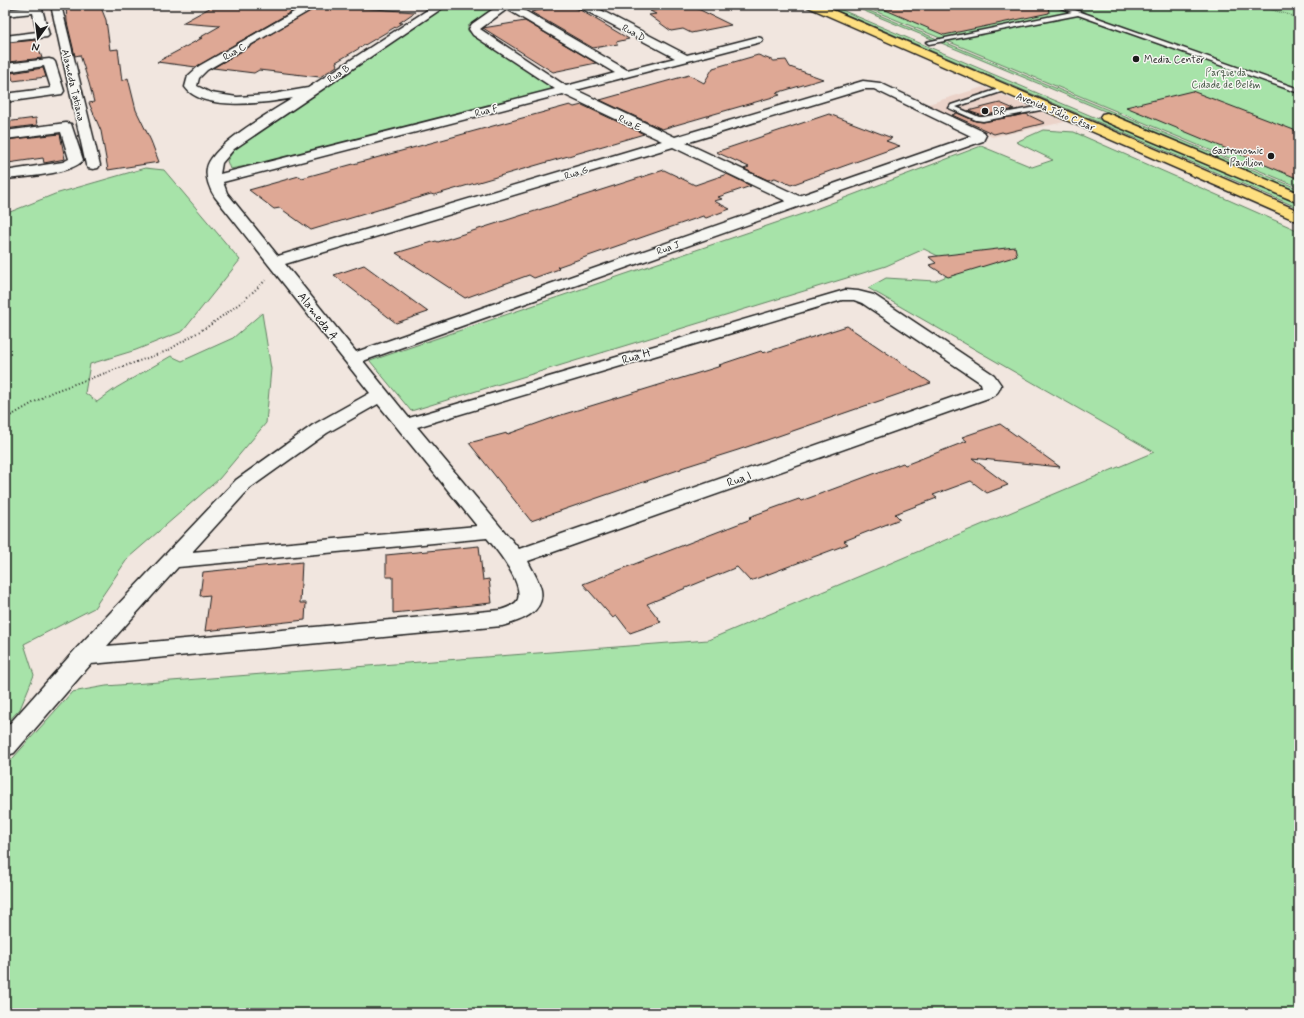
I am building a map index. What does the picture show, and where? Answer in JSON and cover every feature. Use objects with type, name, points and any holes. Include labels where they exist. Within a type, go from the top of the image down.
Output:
[{"type":"main road","name":"Avenida Júlio César","points":[[812,5],[1299,217]]},
{"type":"main road","points":[[840,5],[950,51]]},
{"type":"main road","name":"Avenida Júlio César","points":[[1096,112],[1299,198]]},
{"type":"street","name":"Alameda Tatiana","points":[[56,5],[93,165]]},
{"type":"street","name":"Rua C","points":[[221,99],[196,91],[192,87],[191,82],[194,76],[203,68],[314,5]]},
{"type":"street","name":"Rua B","points":[[221,99],[267,99],[312,90],[442,5]]},
{"type":"street","name":"Rua E","points":[[507,5],[476,26],[474,29],[476,33],[565,90],[798,201]]},
{"type":"street","points":[[507,5],[625,74]]},
{"type":"street","name":"Rua D","points":[[583,5],[685,58]]},
{"type":"street","points":[[5,13],[37,9],[43,35],[5,39]]},
{"type":"street","name":"Rua F","points":[[215,180],[757,40]]},
{"type":"street","points":[[5,68],[49,62],[58,91],[5,98]]},
{"type":"street","name":"Rua G","points":[[280,267],[673,142],[859,86],[876,86]]},
{"type":"street","name":"Rua J","points":[[352,359],[978,138],[979,135],[977,133],[876,86]]},
{"type":"street","name":"Alameda A","points":[[84,656],[502,618],[517,613],[526,606],[530,598],[529,588],[515,558],[405,425],[220,194],[215,180],[213,164],[229,146],[312,90]]},
{"type":"street","name":"Alameda Tatiana","points":[[5,135],[66,127],[76,160],[66,166],[5,176]]},
{"type":"street","name":"Rua H","points":[[405,425],[841,295],[859,295],[868,299]]},
{"type":"street","name":"Rua I","points":[[515,558],[984,394],[990,390],[992,385],[988,379],[868,299]]},
{"type":"street","points":[[5,746],[84,656],[243,484],[320,429],[381,395]]},
{"type":"street","points":[[172,561],[492,531]]},
{"type":"lane","points":[[1056,5],[1299,91]]},
{"type":"lane","points":[[929,42],[1077,13]]},
{"type":"lane","points":[[1005,89],[953,106],[952,108],[978,119],[983,119],[1046,107]]},
{"type":"path","points":[[1219,5],[1238,10],[1254,11],[1287,5]]},
{"type":"path","points":[[1269,9],[1299,18]]},
{"type":"path","points":[[5,419],[52,392],[167,351],[210,325],[242,301],[280,267]]},
{"type":"shaded area","points":[[983,87],[1065,122],[992,137],[925,105]]},
{"type":"green space","points":[[448,5],[498,5],[468,26],[468,31],[556,89],[263,163],[230,169],[227,161],[235,148]]},
{"type":"green space","points":[[824,5],[830,5],[1299,204],[1299,208]]},
{"type":"green space","points":[[850,5],[855,5],[1299,189],[1299,192]]},
{"type":"green space","name":"Parque da Cidade de Belém","points":[[860,5],[1299,5],[1299,187],[904,23]]},
{"type":"green space","points":[[1043,130],[1074,132],[1299,231],[1299,1013],[5,1013],[5,767],[72,692],[106,686],[708,640],[1154,452],[868,288],[886,278],[935,281],[964,269],[924,249],[886,266],[411,411],[370,361],[805,213],[981,146],[1032,167],[1053,160],[1016,142]]},
{"type":"green space","points":[[145,168],[164,170],[240,260],[183,331],[136,350],[90,364],[85,393],[97,402],[116,388],[171,356],[182,361],[233,338],[262,313],[271,369],[266,423],[219,479],[128,558],[94,608],[24,644],[34,675],[20,709],[5,725],[5,214],[55,194]]},
{"type":"building","points":[[66,5],[100,5],[106,20],[110,50],[118,49],[122,81],[128,78],[136,110],[159,162],[108,170],[101,131],[89,103],[94,102],[89,83],[80,55],[75,56],[67,22]]},
{"type":"building","points":[[215,5],[303,5],[196,67],[157,62],[202,38],[199,38],[220,26],[182,23]]},
{"type":"building","points":[[320,5],[415,12],[399,23],[402,23],[336,62],[337,66],[320,77],[259,70],[254,73],[213,68]]},
{"type":"building","points":[[569,5],[580,10],[629,39],[616,42],[618,44],[593,48],[531,12]]},
{"type":"building","points":[[690,5],[731,25],[691,33],[683,29],[671,31],[649,15],[656,14],[650,11]]},
{"type":"building","points":[[874,5],[1048,5],[1049,13],[944,35]]},
{"type":"building","points":[[525,21],[596,63],[553,72],[483,28]]},
{"type":"building","points":[[36,40],[42,58],[9,62],[5,43]]},
{"type":"building","points":[[758,55],[774,61],[786,60],[790,67],[823,79],[776,93],[780,95],[662,129],[600,100],[689,75],[704,83],[713,68]]},
{"type":"building","points":[[43,68],[46,77],[13,81],[11,73]]},
{"type":"building","name":"Gastronomic Pavilion","points":[[1192,91],[1299,132],[1299,179],[1126,107]]},
{"type":"building","points":[[1000,103],[1014,109],[983,116],[968,111]]},
{"type":"building","points":[[570,105],[574,107],[582,105],[644,134],[434,195],[431,194],[311,230],[280,208],[274,209],[249,190],[299,176],[302,178]]},
{"type":"building","points":[[957,113],[975,121],[983,122],[1026,114],[1045,123],[1005,133],[1002,132],[994,134],[952,115]]},
{"type":"building","points":[[829,114],[892,138],[886,141],[900,146],[791,185],[775,178],[768,180],[744,169],[749,167],[716,152]]},
{"type":"building","points":[[36,118],[37,125],[5,129],[5,122]]},
{"type":"building","points":[[60,134],[65,159],[44,163],[43,158],[8,163],[5,153],[5,140]]},
{"type":"building","points":[[664,170],[695,185],[727,174],[751,186],[718,197],[722,199],[714,201],[730,209],[706,218],[703,216],[557,267],[559,269],[534,278],[529,275],[465,298],[396,253],[436,241],[438,242]]},
{"type":"building","points":[[1015,247],[1017,256],[948,277],[929,265],[936,263],[929,257]]},
{"type":"building","points":[[364,265],[428,312],[396,323],[334,275]]},
{"type":"building","points":[[847,326],[931,383],[531,521],[469,443],[508,434],[558,416],[721,366],[719,365],[761,351],[763,353]]},
{"type":"building","points":[[1000,424],[1060,467],[972,458],[1008,485],[987,493],[971,481],[933,495],[937,498],[895,514],[900,519],[844,541],[848,544],[750,581],[737,567],[647,604],[661,622],[630,633],[617,616],[613,618],[583,584],[751,519],[749,517],[799,499],[801,501],[903,463],[905,465],[967,441],[962,437]]},
{"type":"building","points":[[479,546],[483,580],[489,579],[492,603],[393,613],[393,577],[386,577],[386,555]]},
{"type":"building","points":[[302,562],[300,603],[306,603],[305,620],[205,631],[210,595],[200,596],[203,572]]},
{"type":"place","name":"Media Center","points":[[1136,59]]},
{"type":"place","name":"BR","points":[[985,111]]},
{"type":"place","name":"Gastronomic Pavilion","points":[[1271,156]]}]
